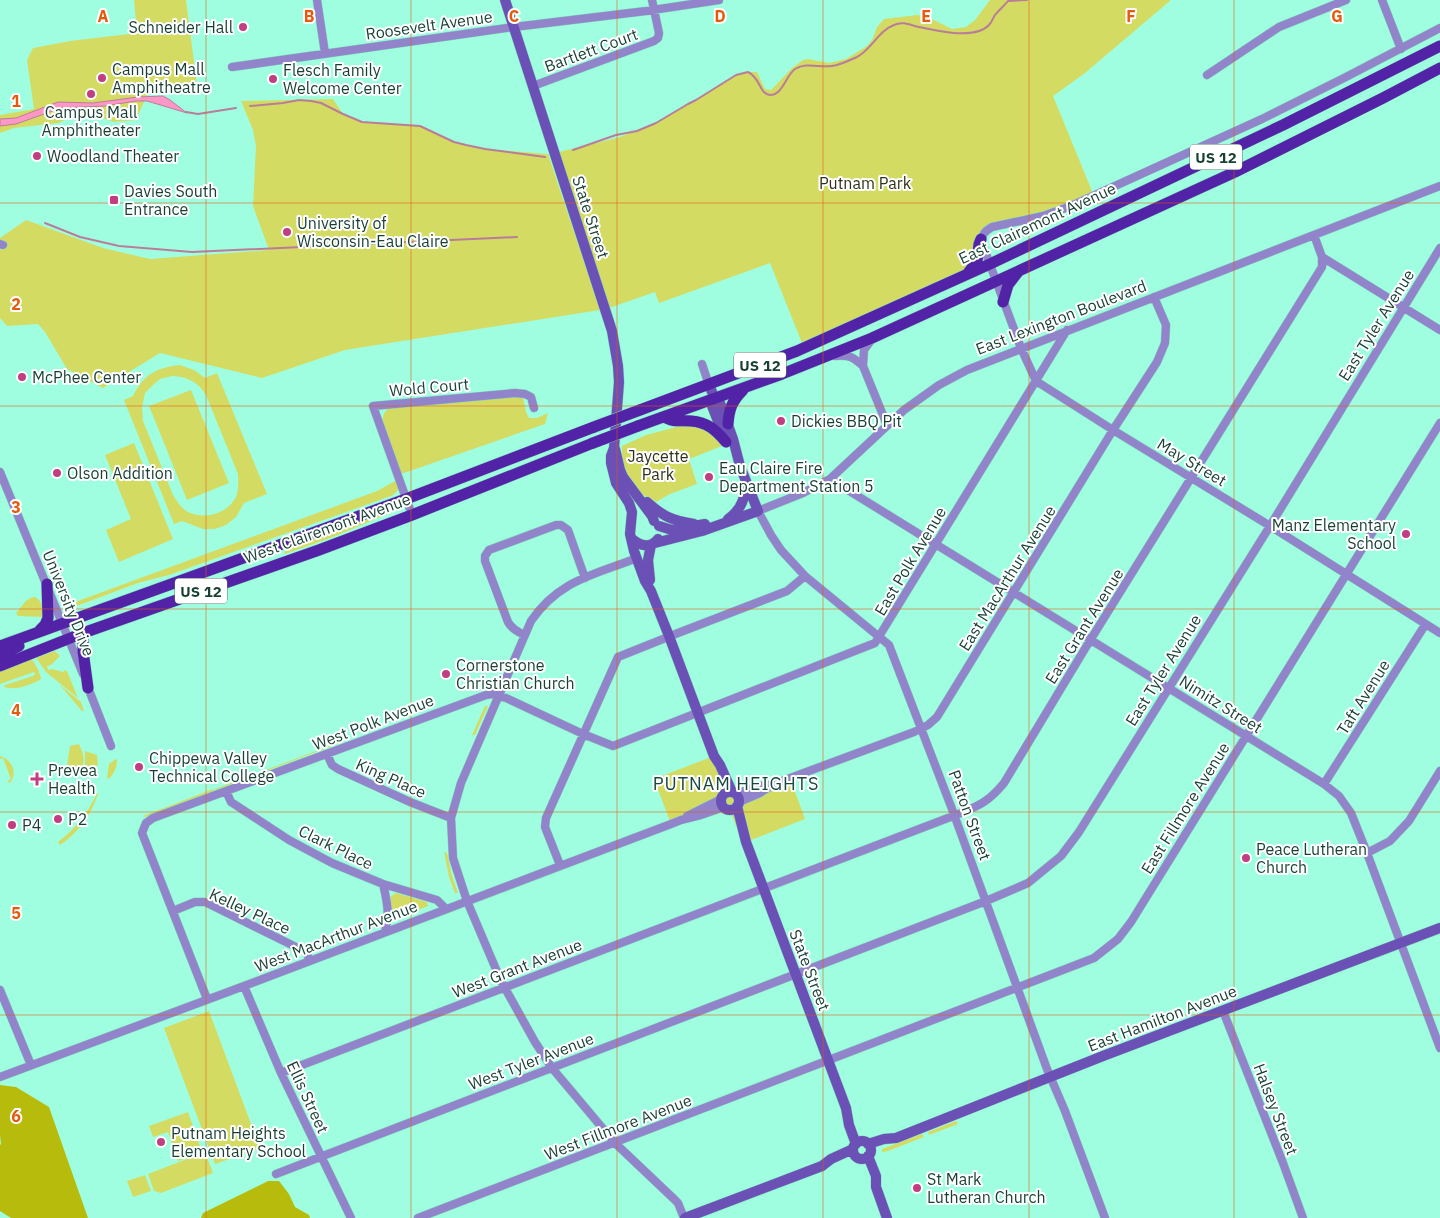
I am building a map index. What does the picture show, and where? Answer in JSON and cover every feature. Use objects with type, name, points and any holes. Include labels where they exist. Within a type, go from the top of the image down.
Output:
[{"type":"main road","name":"State Street","points":[[505,0],[612,331],[619,382],[614,448],[611,456],[612,470],[616,483],[631,507],[632,524]]},
{"type":"main road","name":"East Clairemont Avenue","points":[[640,410],[797,351],[990,264],[1283,125],[1440,46]]},
{"type":"main road","name":"US 12","points":[[664,417],[745,388],[872,338],[1234,172],[1440,68]]},
{"type":"main road","points":[[967,274],[977,261],[981,239]]},
{"type":"main road","points":[[1004,302],[1008,285],[1020,270]]},
{"type":"main road","name":"Patton Street","points":[[710,385],[715,399],[720,403],[740,466],[758,511]]},
{"type":"main road","points":[[728,424],[730,408],[736,397],[745,388]]},
{"type":"main road","name":"Patton Street","points":[[715,399],[712,406],[726,442],[740,466]]},
{"type":"main road","name":"West Clairemont Avenue","points":[[0,646],[406,499],[640,410]]},
{"type":"main road","points":[[664,417],[674,422],[693,421],[706,424],[726,442]]},
{"type":"main road","name":"West Clairemont Avenue","points":[[0,666],[83,633],[319,550],[664,417]]},
{"type":"main road","name":"State Street","points":[[614,448],[620,470],[627,483],[657,524]]},
{"type":"main road","name":"East Lexington Boulevard","points":[[657,524],[672,530],[722,523],[734,515],[742,504],[745,492],[745,479]]},
{"type":"main road","points":[[632,488],[653,508],[666,516],[674,520],[698,525]]},
{"type":"main road","name":"East Lexington Boulevard","points":[[653,544],[687,535],[758,511]]},
{"type":"main road","points":[[641,520],[650,520],[657,524],[660,535],[653,544],[639,544],[631,538],[632,524],[641,520]]},
{"type":"main road","name":"State Street","points":[[631,538],[645,581],[669,636],[714,756],[720,765],[730,800],[846,1108],[855,1122],[862,1150],[876,1176],[876,1187],[887,1218]]},
{"type":"main road","name":"State Street","points":[[651,591],[648,560],[653,544]]},
{"type":"main road","points":[[39,631],[45,625],[48,618],[47,584]]},
{"type":"main road","points":[[0,655],[58,631],[62,622]]},
{"type":"main road","points":[[83,633],[83,651],[88,688]]},
{"type":"main road","name":"East Hamilton Avenue","points":[[685,1218],[822,1166],[832,1165],[884,1139],[896,1138],[1440,928]]},
{"type":"street","points":[[317,0],[325,53]]},
{"type":"street","name":"Bartlett Court","points":[[533,86],[654,41],[658,38],[659,33],[652,0]]},
{"type":"street","name":"Roosevelt Avenue","points":[[232,67],[719,0]]},
{"type":"street","points":[[1207,75],[1279,27],[1346,0]]},
{"type":"street","points":[[1382,0],[1401,49]]},
{"type":"street","points":[[1036,381],[995,281],[981,239],[985,232],[992,228],[1056,212],[1116,186],[1271,115],[1440,28]]},
{"type":"street","name":"East Lexington Boulevard","points":[[758,511],[803,493],[830,479],[910,406],[939,384],[980,364],[1440,186]]},
{"type":"street","points":[[1314,235],[1322,257],[1440,330]]},
{"type":"street","name":"East Tyler Avenue","points":[[796,974],[986,901],[1028,882],[1061,856],[1079,832],[1270,526],[1440,248]]},
{"type":"street","name":"East Grant Avenue","points":[[764,889],[979,806],[993,796],[1004,783],[1322,267],[1322,257]]},
{"type":"street","name":"East MacArthur Avenue","points":[[730,800],[758,786],[774,784],[921,728],[937,717],[1113,430],[1157,362],[1166,343],[1166,325],[1154,297]]},
{"type":"street","name":"East Polk Avenue","points":[[698,712],[875,644],[1068,330]]},
{"type":"street","points":[[872,338],[864,350],[863,366],[887,425]]},
{"type":"street","points":[[828,356],[849,356],[863,366]]},
{"type":"street","name":"Patton Street","points":[[702,364],[710,385]]},
{"type":"street","name":"May Street","points":[[1036,381],[1440,633]]},
{"type":"street","name":"Wold Court","points":[[412,515],[373,406],[516,393],[531,397],[534,408]]},
{"type":"street","name":"East Fillmore Avenue","points":[[828,1061],[1094,958],[1118,939],[1131,922],[1440,423]]},
{"type":"street","name":"University Drive","points":[[0,472],[47,584],[111,746]]},
{"type":"street","name":"Nimitz Street","points":[[830,479],[1169,687],[1324,784],[1339,796],[1350,813],[1367,853],[1400,943],[1438,1036],[1440,1048]]},
{"type":"street","name":"Patton Street","points":[[758,511],[781,550],[805,576],[889,645],[986,901],[1050,1078],[1065,1111],[1105,1218]]},
{"type":"street","points":[[524,635],[516,631],[508,622],[485,561],[486,553],[489,550],[561,524],[568,530],[585,578]]},
{"type":"street","points":[[637,558],[562,589],[545,602],[532,621],[524,635],[461,783],[451,818],[453,858],[467,901],[505,988],[535,1042],[552,1068],[615,1143],[678,1203],[685,1218]]},
{"type":"street","points":[[560,865],[545,827],[546,818],[618,657],[787,591],[805,576]]},
{"type":"street","name":"Taft Avenue","points":[[1324,784],[1425,625]]},
{"type":"street","name":"West Polk Avenue","points":[[173,911],[142,832],[146,823],[153,818],[486,695],[499,695]]},
{"type":"street","points":[[499,695],[613,746],[698,712]]},
{"type":"street","name":"King Place","points":[[327,754],[332,765],[338,769],[410,802],[451,818]]},
{"type":"street","points":[[1367,853],[1390,841],[1408,821],[1440,771]]},
{"type":"street","name":"Clark Place","points":[[226,791],[231,802],[289,840],[332,863],[383,884],[437,900],[446,909]]},
{"type":"street","name":"West MacArthur Avenue","points":[[0,1077],[681,820],[698,810],[730,800]]},
{"type":"street","points":[[383,884],[388,904],[388,919],[385,932]]},
{"type":"street","name":"West Grant Avenue","points":[[281,1074],[764,889]]},
{"type":"street","name":"Kelley Place","points":[[173,911],[196,902],[205,902],[306,952],[310,961]]},
{"type":"street","points":[[173,911],[207,999]]},
{"type":"street","name":"West Tyler Avenue","points":[[276,1174],[796,974]]},
{"type":"street","name":"Ellis Street","points":[[244,986],[281,1074],[350,1218]]},
{"type":"street","points":[[0,990],[31,1065]]},
{"type":"street","name":"Halsey Street","points":[[1223,1011],[1303,1218]]},
{"type":"street","name":"West Fillmore Avenue","points":[[418,1218],[828,1061]]},
{"type":"green space","points":[[134,0],[186,0],[197,85],[147,95],[136,120],[114,122],[94,115],[77,115],[58,123],[14,128],[0,133],[0,115],[34,109],[27,60],[33,48],[70,41],[137,33]]},
{"type":"green space","name":"Putnam Park","points":[[990,0],[1171,0],[1085,73],[1053,96],[1094,196],[1071,206],[988,229],[967,274],[802,343],[770,263],[659,303],[655,292],[609,308],[559,152],[617,138],[656,123],[736,75],[757,72],[765,89],[771,90],[792,68],[803,60],[808,59],[829,63],[846,59],[867,46],[872,40],[877,27],[884,19],[917,15],[926,16],[952,29],[966,27],[975,20]]},
{"type":"green space","points":[[333,99],[343,114],[362,122],[420,126],[454,142],[485,149],[548,154],[600,310],[345,350],[262,378],[160,353],[103,388],[67,369],[45,332],[38,324],[7,326],[0,318],[0,238],[26,220],[103,248],[150,259],[269,250],[253,206],[256,146],[253,130],[241,101]]},
{"type":"green space","points":[[180,365],[194,370],[205,378],[217,373],[267,494],[244,503],[236,517],[226,525],[215,529],[203,529],[182,521],[174,524],[124,400],[133,396],[146,377],[152,373],[164,368]],"holes":[[[172,376],[188,379],[196,384],[206,395],[238,474],[236,497],[227,508],[215,514],[195,514],[188,512],[179,504],[173,495],[143,421],[142,407],[145,393],[160,379]]]},
{"type":"green space","points":[[191,390],[229,483],[187,500],[149,406]]},
{"type":"green space","points":[[523,397],[529,418],[537,418],[548,413],[545,424],[401,474],[383,424],[384,413],[388,409],[393,406]]},
{"type":"green space","name":"Jaycette Park","points":[[693,424],[716,436],[722,446],[689,459],[697,484],[670,494],[656,502],[645,496],[635,486],[628,474],[623,460],[622,446],[646,435]]},
{"type":"green space","points":[[134,443],[173,539],[119,562],[106,530],[131,519],[105,455]]},
{"type":"green space","points":[[397,480],[398,490],[391,496],[169,575],[138,583],[74,607],[74,604],[78,601],[377,491]]},
{"type":"green space","points":[[396,508],[397,510],[333,537],[285,554],[284,552],[326,533]]},
{"type":"green space","points":[[35,597],[41,603],[43,617],[18,616],[16,613],[24,603]]},
{"type":"green space","points":[[55,651],[60,656],[51,665],[47,666],[48,670],[67,671],[78,698],[46,672],[36,658]]},
{"type":"green space","points":[[32,659],[38,669],[40,680],[18,688],[4,687],[5,685],[33,676],[34,672],[0,684],[0,671]]},
{"type":"green space","points":[[59,684],[81,702],[84,711],[82,711]]},
{"type":"green space","points":[[485,706],[488,706],[475,735],[472,735]]},
{"type":"green space","points":[[340,742],[216,790],[215,789]]},
{"type":"green space","points":[[79,744],[83,765],[72,772],[73,767],[67,765],[70,746]]},
{"type":"green space","points":[[85,751],[97,755],[98,765],[92,767],[85,765]]},
{"type":"green space","points":[[0,756],[11,763],[14,771],[10,783],[7,781],[11,779],[3,758],[0,759]]},
{"type":"green space","points":[[714,756],[732,792],[790,778],[805,819],[746,842],[736,826],[731,813],[726,809],[671,824],[654,779]]},
{"type":"green space","points":[[116,759],[116,768],[109,779],[107,778],[109,764]]},
{"type":"green space","points":[[213,789],[214,791],[145,817],[143,816]]},
{"type":"green space","points":[[97,793],[88,816],[73,835],[60,845],[58,842],[80,820],[90,807]]},
{"type":"green space","points":[[444,852],[447,853],[458,893],[455,893],[449,877]]},
{"type":"green space","points":[[396,893],[427,902],[428,906],[392,920],[391,896]]},
{"type":"green space","points":[[209,1011],[260,1148],[215,1164],[164,1028]]},
{"type":"green space","points":[[188,1112],[202,1152],[178,1161],[168,1132],[153,1137],[149,1126]]},
{"type":"green space","points":[[956,1121],[958,1124],[929,1135],[928,1132]]},
{"type":"green space","points":[[922,1134],[924,1137],[882,1152],[882,1149]]},
{"type":"green space","points":[[205,1152],[213,1173],[161,1193],[154,1191],[148,1174]]},
{"type":"green space","points":[[145,1175],[151,1191],[133,1197],[127,1181]]},
{"type":"shaded area","points":[[163,96],[187,113],[147,101],[136,101],[105,106],[61,108],[16,124],[0,126],[0,119],[16,118],[58,102],[93,103]]},
{"type":"shaded area","points":[[0,1085],[16,1087],[49,1107],[88,1218],[11,1218],[0,1211]]},
{"type":"shaded area","points":[[268,1181],[279,1181],[289,1194],[295,1207],[309,1215],[310,1218],[201,1218],[203,1213]]},
{"type":"waterway","points":[[573,150],[616,135],[637,131],[656,123],[736,75],[748,72],[755,78],[766,94],[774,94],[778,92],[795,69],[804,66],[835,65],[857,57],[884,31],[894,25],[903,23],[956,33],[975,32],[983,30],[989,25],[995,15],[1008,1],[1027,0]]},
{"type":"waterway","points":[[250,106],[299,100],[311,101],[321,103],[362,122],[420,126],[454,142],[466,145],[545,157]]},
{"type":"waterway","points":[[186,112],[198,114],[236,108]]},
{"type":"waterway","points":[[45,223],[80,237],[119,246],[192,252],[517,237]]},
{"type":"place","name":"Schneider Hall","points":[[243,27]]},
{"type":"place","name":"Campus Mall Amphitheatre","points":[[102,78]]},
{"type":"place","name":"Flesch Family Welcome Center","points":[[273,79]]},
{"type":"place","name":"Campus Mall Amphitheater","points":[[91,94]]},
{"type":"place","name":"Woodland Theater","points":[[37,156]]},
{"type":"place","name":"Davies South Entrance","points":[[114,200]]},
{"type":"place","name":"University of Wisconsin-Eau Claire","points":[[287,232]]},
{"type":"place","name":"McPhee Center","points":[[22,377]]},
{"type":"place","name":"Dickies BBQ Pit","points":[[781,421]]},
{"type":"place","name":"Olson Addition","points":[[57,473]]},
{"type":"place","name":"Eau Claire Fire Department Station 5","points":[[709,477]]},
{"type":"place","name":"Manz Elementary School","points":[[1406,534]]},
{"type":"place","name":"Cornerstone Christian Church","points":[[446,674]]},
{"type":"place","name":"Chippewa Valley Technical College","points":[[139,767]]},
{"type":"place","name":"Prevea Health","points":[[37,779]]},
{"type":"place","name":"P2","points":[[58,819]]},
{"type":"place","name":"P4","points":[[12,825]]},
{"type":"place","name":"Peace Lutheran Church","points":[[1246,858]]},
{"type":"place","name":"Putnam Heights Elementary School","points":[[161,1142]]},
{"type":"place","name":"St Mark Lutheran Church","points":[[917,1188]]},
{"type":"district","name":"PUTNAM HEIGHTS","points":[[736,783]]}]
